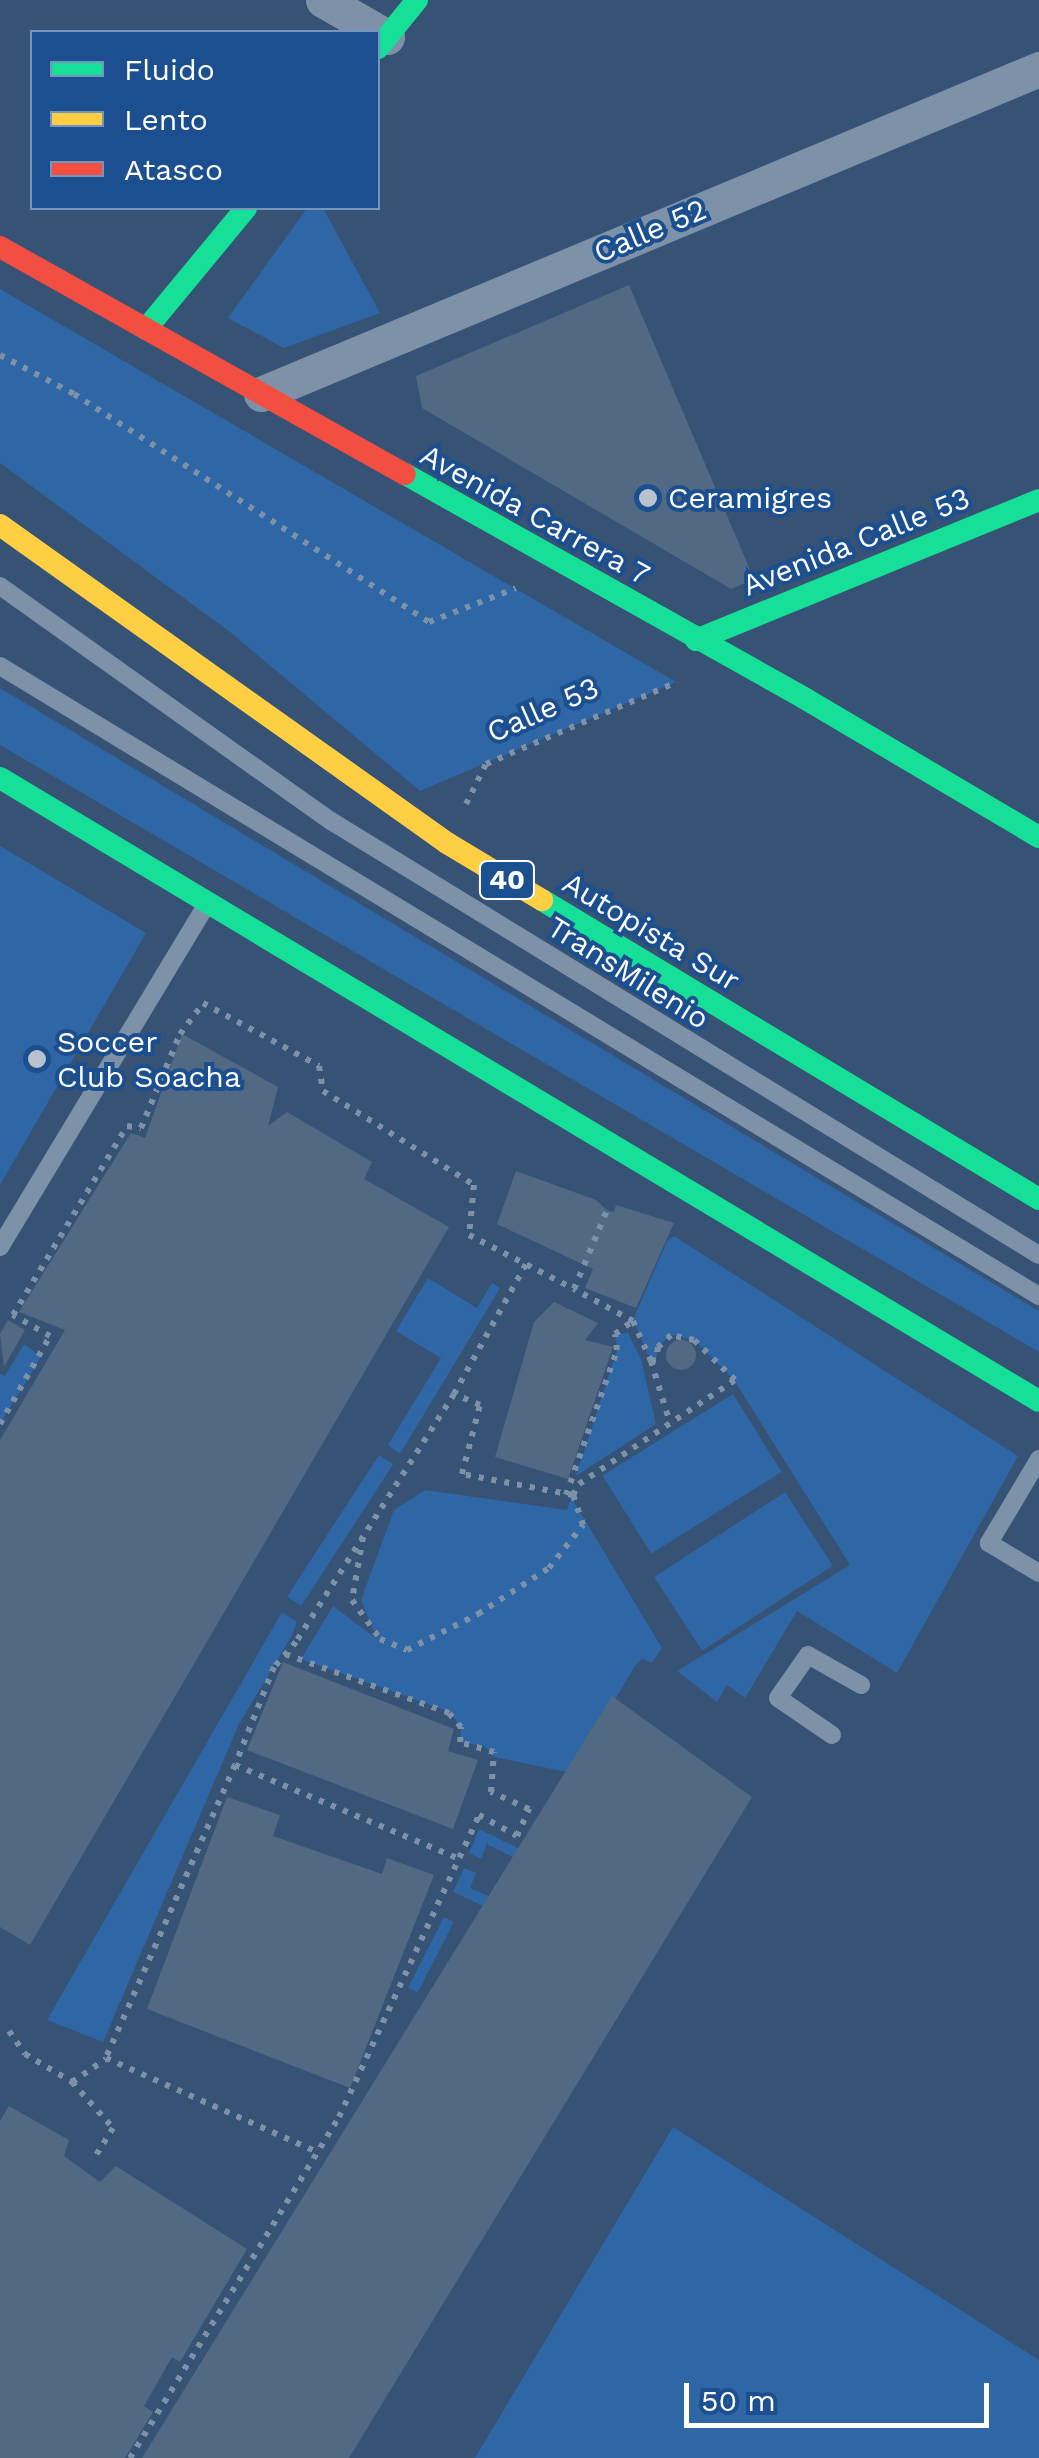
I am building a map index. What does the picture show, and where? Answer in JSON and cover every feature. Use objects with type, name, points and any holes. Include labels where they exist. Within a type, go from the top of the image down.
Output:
[{"type":"main road","points":[[382,42],[417,0]]},
{"type":"main road","points":[[146,330],[244,210]]},
{"type":"main road","name":"Avenida Carrera 7","points":[[0,246],[804,698],[1039,838]]},
{"type":"main road","name":"Avenida Calle 53","points":[[696,640],[1039,500]]},
{"type":"main road","name":"Autopista Sur","points":[[0,524],[447,843],[1039,1199]]},
{"type":"main road","points":[[0,778],[1039,1401]]},
{"type":"street","points":[[323,0],[365,30]]},
{"type":"street","name":"Calle 52","points":[[260,394],[1039,69]]},
{"type":"lane","name":"TransMilenio","points":[[0,586],[332,821],[1039,1255]]},
{"type":"lane","name":"TransMilenio","points":[[0,666],[1039,1296]]},
{"type":"lane","points":[[0,1247],[209,901]]},
{"type":"lane","points":[[1039,1460],[989,1543],[1039,1573]]},
{"type":"lane","points":[[832,1735],[778,1698],[808,1654],[861,1685]]},
{"type":"path","points":[[0,356],[74,394],[429,622],[525,584]]},
{"type":"path","name":"Calle 53","points":[[447,843],[486,764],[688,677]]},
{"type":"path","points":[[0,1424],[50,1336],[13,1314],[128,1126],[141,1128],[180,1034],[202,1003],[319,1066],[324,1091],[474,1185],[469,1234],[632,1320],[651,1361],[670,1424]]},
{"type":"path","points":[[574,1289],[608,1210]]},
{"type":"path","points":[[72,2082],[106,2058],[274,1668],[454,1394],[526,1264]]},
{"type":"path","points":[[363,1537],[352,1600],[380,1639],[407,1650],[478,1614],[549,1568],[583,1525],[570,1495],[617,1350],[615,1334],[632,1320]]},
{"type":"path","points":[[570,1495],[578,1484],[734,1380],[694,1340],[671,1334],[651,1361]]},
{"type":"path","points":[[454,1394],[480,1405],[462,1474],[570,1495]]},
{"type":"path","points":[[130,2458],[319,2153],[479,1815],[516,1836],[528,1809],[491,1792],[494,1752],[460,1742],[461,1727],[449,1713],[285,1654]]},
{"type":"path","points":[[235,1765],[457,1858]]},
{"type":"path","points":[[9,2031],[25,2054],[72,2082],[113,2128],[94,2158]]},
{"type":"path","points":[[106,2058],[319,2153]]},
{"type":"shaded area","points":[[306,210],[324,210],[380,313],[284,348],[228,318]]},
{"type":"shaded area","points":[[0,289],[676,682],[420,791],[230,632],[0,463]]},
{"type":"shaded area","points":[[0,688],[1039,1311],[1039,1352],[0,745]]},
{"type":"shaded area","name":"Soccer Club Soacha","points":[[0,846],[146,933],[0,1185]]},
{"type":"shaded area","points":[[674,1236],[1018,1456],[897,1673],[797,1611],[745,1698],[727,1685],[717,1702],[677,1671],[850,1565],[734,1380],[694,1340],[671,1335],[658,1347],[656,1360],[651,1361],[633,1320],[667,1241]]},
{"type":"shaded area","points":[[428,1278],[477,1308],[492,1283],[500,1288],[400,1454],[388,1445],[441,1358],[396,1331]]},
{"type":"shaded area","points":[[628,1333],[641,1359],[656,1424],[576,1476],[617,1350],[615,1334]]},
{"type":"shaded area","points":[[24,1344],[41,1357],[0,1424],[0,1374],[5,1376]]},
{"type":"shaded area","points":[[733,1394],[782,1472],[651,1554],[602,1476]]},
{"type":"shaded area","points":[[379,1455],[393,1464],[301,1606],[287,1597]]},
{"type":"shaded area","points":[[425,1490],[567,1510],[571,1497],[662,1648],[652,1663],[642,1659],[635,1666],[571,1773],[495,1757],[484,1746],[460,1742],[461,1728],[450,1712],[301,1659],[333,1606],[377,1639],[361,1600],[394,1510]]},
{"type":"shaded area","points":[[785,1492],[833,1566],[702,1651],[654,1577]]},
{"type":"shaded area","points":[[282,1612],[297,1622],[291,1637],[239,1724],[103,2042],[47,2020]]},
{"type":"shaded area","points":[[479,1829],[522,1850],[492,1910],[453,1892],[464,1868],[476,1873],[470,1888],[493,1898],[513,1857],[487,1844],[481,1859],[469,1853]]},
{"type":"shaded area","points":[[444,1917],[454,1922],[418,1992],[408,1987]]},
{"type":"shaded area","points":[[673,2127],[1039,2360],[1039,2458],[475,2458]]},
{"type":"building","name":"Ceramigres","points":[[629,285],[754,579],[731,589],[422,408],[416,376]]},
{"type":"building","points":[[182,1034],[278,1087],[268,1126],[287,1112],[372,1162],[364,1179],[449,1227],[30,1945],[0,1927],[0,1440],[65,1330],[19,1312],[131,1133],[145,1138]]},
{"type":"building","points":[[516,1171],[596,1200],[607,1210],[614,1212],[616,1205],[674,1223],[636,1308],[585,1288],[593,1269],[497,1224]]},
{"type":"building","points":[[554,1302],[598,1323],[585,1340],[613,1347],[568,1479],[495,1457],[534,1322]]},
{"type":"building","points":[[8,1320],[25,1330],[4,1367],[0,1334]]},
{"type":"building","points":[[681,1340],[692,1344],[696,1355],[692,1366],[681,1370],[670,1366],[666,1355],[670,1344]]},
{"type":"building","points":[[283,1662],[454,1729],[448,1751],[478,1760],[453,1829],[247,1750]]},
{"type":"building","points":[[612,1696],[752,1797],[349,2458],[142,2458]]},
{"type":"building","points":[[227,1797],[280,1815],[273,1836],[382,1874],[387,1858],[434,1875],[350,2088],[147,2009]]},
{"type":"building","points":[[9,2106],[69,2140],[64,2156],[100,2182],[116,2166],[247,2249],[180,2362],[172,2357],[144,2406],[153,2412],[125,2458],[0,2458],[0,2121]]},
{"type":"traffic: fast","points":[[380,46],[417,0]]},
{"type":"traffic: fast","points":[[146,329],[244,210]]},
{"type":"traffic: fast","points":[[405,474],[804,698],[1039,837]]},
{"type":"traffic: fast","points":[[696,640],[1039,500]]},
{"type":"traffic: fast","points":[[0,778],[1039,1401]]},
{"type":"traffic: fast","points":[[542,900],[1039,1199]]},
{"type":"traffic: slow","points":[[0,525],[447,843],[542,900]]},
{"type":"traffic: jam","points":[[0,247],[405,474]]},
{"type":"place","name":"Ceramigres","points":[[648,498]]},
{"type":"place","name":"Soccer Club Soacha","points":[[37,1059]]}]
